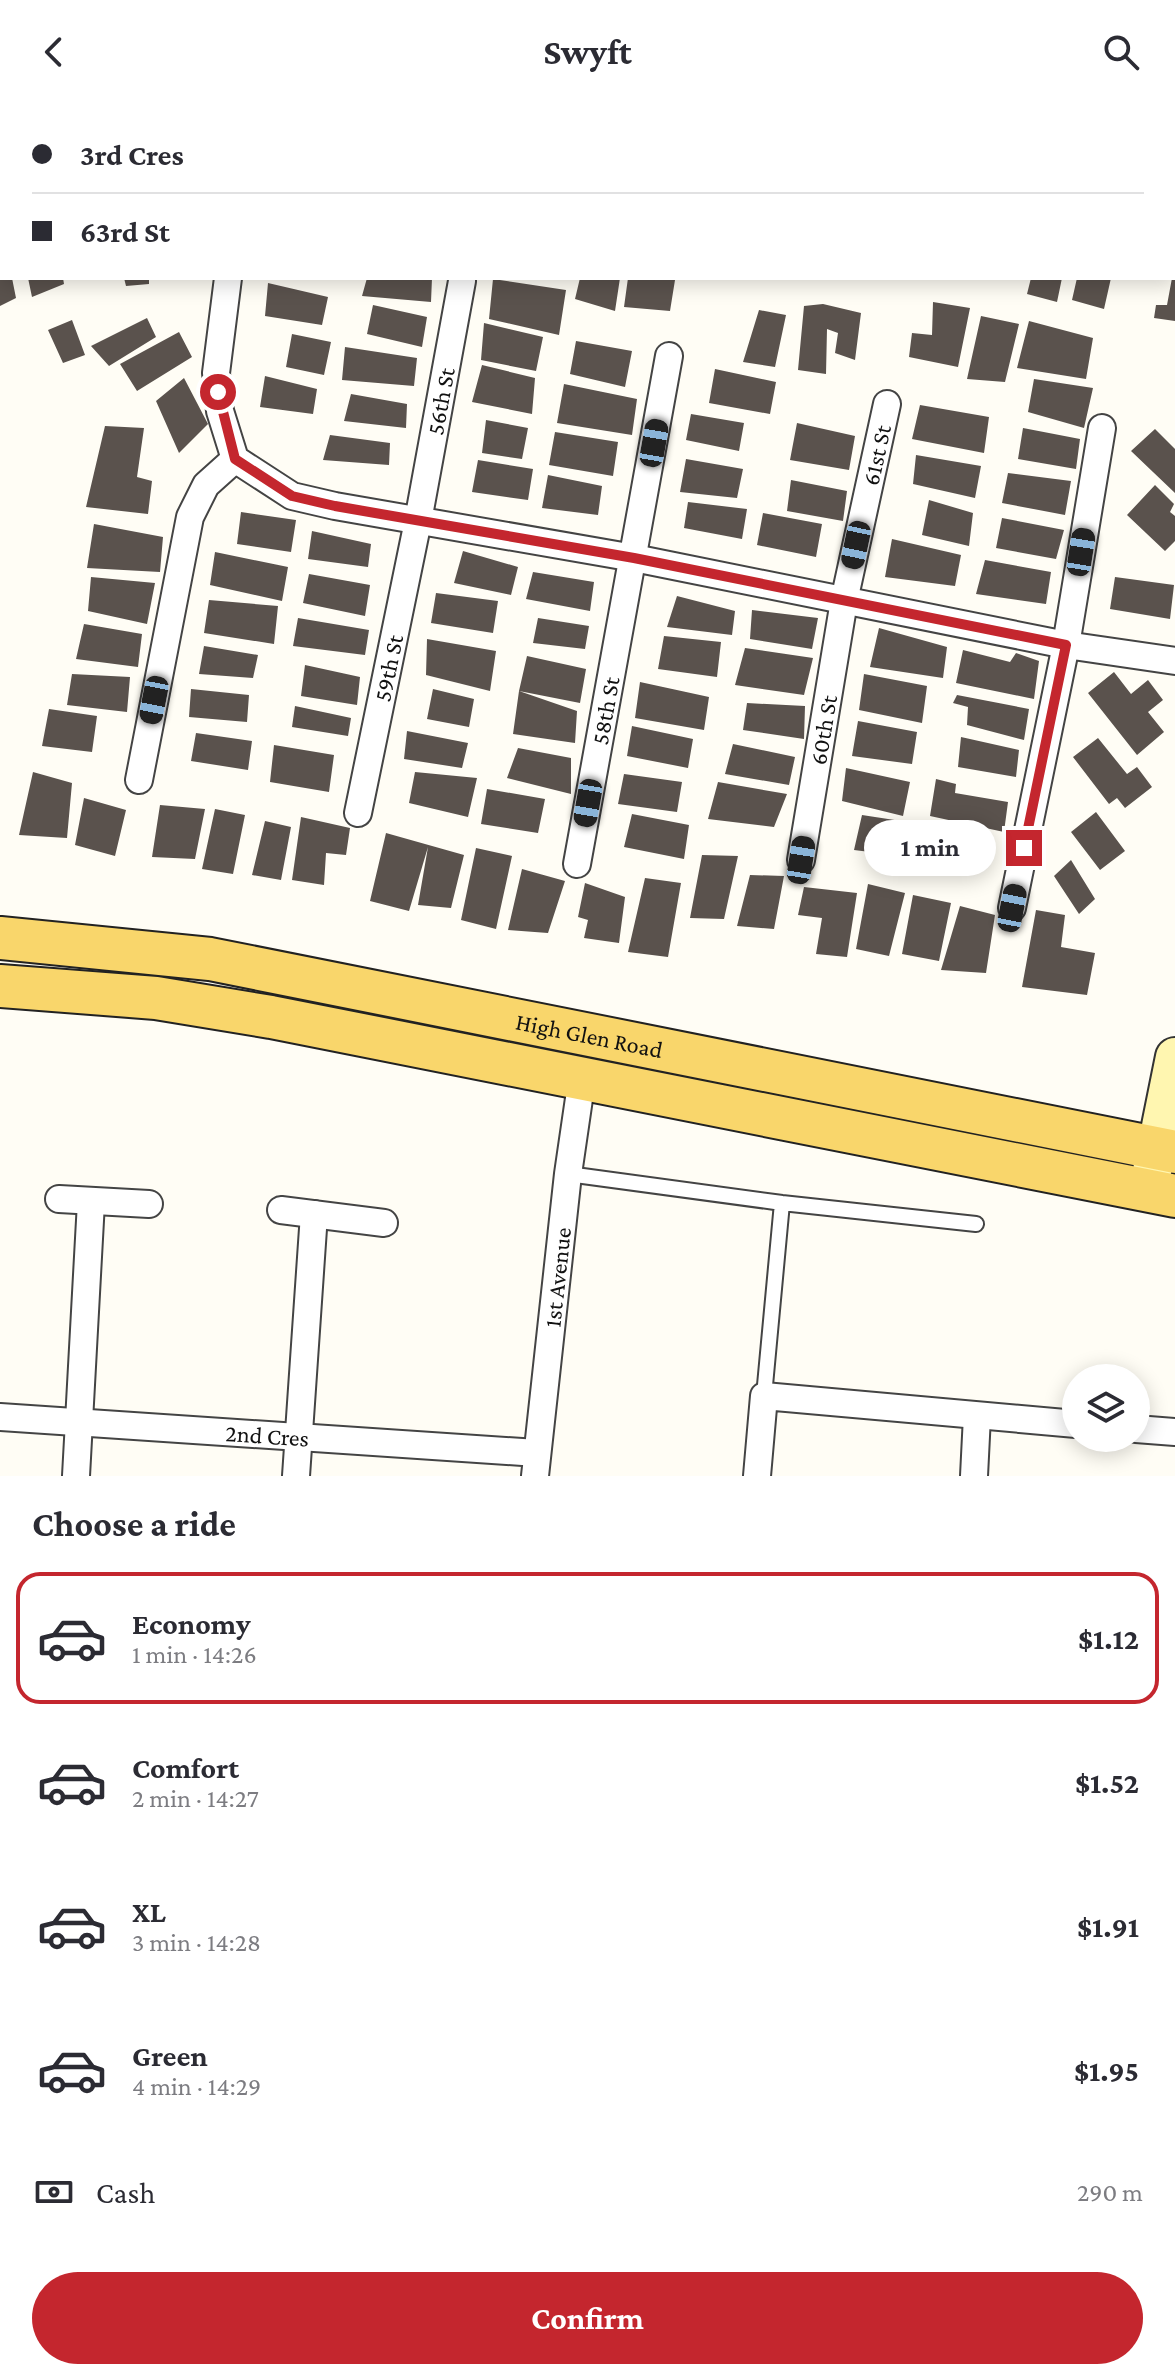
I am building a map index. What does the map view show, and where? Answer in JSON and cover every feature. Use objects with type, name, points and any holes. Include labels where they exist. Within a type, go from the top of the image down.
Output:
[{"type":"main road","name":"High Glen Road","points":[[0,938],[210,959],[1166,1150]]},
{"type":"main road","name":"High Glen Road","points":[[0,986],[171,1001],[582,1078],[1161,1193]]},
{"type":"street","points":[[228,280],[216,373],[220,411],[235,459],[292,496],[634,558],[1066,645],[1175,661]]},
{"type":"street","name":"56th St","points":[[418,521],[462,281]]},
{"type":"street","name":"58th St","points":[[577,864],[669,356]]},
{"type":"street","name":"61st St","points":[[844,601],[887,404]]},
{"type":"street","points":[[1012,908],[1066,645],[1102,428]]},
{"type":"street","points":[[139,780],[190,517],[206,485],[235,459]]},
{"type":"street","name":"59th St","points":[[358,813],[418,521]]},
{"type":"street","name":"60th St","points":[[801,860],[844,601]]},
{"type":"street","points":[[1161,1193],[1175,1057]]},
{"type":"street","name":"1st Avenue","points":[[536,1464],[568,1174],[582,1078]]},
{"type":"street","points":[[59,1199],[149,1204]]},
{"type":"street","points":[[76,1476],[91,1202]]},
{"type":"street","points":[[281,1210],[384,1223]]},
{"type":"street","points":[[296,1476],[314,1214]]},
{"type":"street","points":[[757,1476],[764,1396],[1062,1423]]},
{"type":"street","points":[[974,1476],[977,1416]]},
{"type":"street","name":"2nd Cres","points":[[0,1417],[299,1438],[536,1464]]},
{"type":"street","points":[[1150,1430],[1175,1432]]},
{"type":"lane","points":[[568,1174],[782,1203],[976,1224]]},
{"type":"lane","points":[[764,1396],[782,1203]]},
{"type":"building","points":[[0,280],[12,280],[16,298],[0,306]]},
{"type":"building","points":[[28,280],[63,280],[64,284],[32,297]]},
{"type":"building","points":[[124,280],[149,280],[149,284],[126,286]]},
{"type":"building","points":[[366,280],[432,280],[431,302],[362,296]]},
{"type":"building","points":[[493,280],[566,290],[559,335],[489,319]]},
{"type":"building","points":[[580,280],[620,280],[615,311],[575,299]]},
{"type":"building","points":[[628,280],[675,280],[670,311],[624,307]]},
{"type":"building","points":[[1030,280],[1062,280],[1057,302],[1027,294]]},
{"type":"building","points":[[1077,280],[1111,280],[1104,309],[1072,300]]},
{"type":"building","points":[[1172,280],[1175,280],[1175,321],[1154,318],[1156,305],[1167,305]]},
{"type":"building","points":[[268,283],[328,297],[322,325],[265,316]]},
{"type":"building","points":[[933,302],[970,308],[958,367],[909,357],[912,333],[932,335]]},
{"type":"building","points":[[823,304],[861,313],[855,360],[835,353],[838,333],[827,329],[826,374],[798,370],[804,306]]},
{"type":"building","points":[[373,305],[427,317],[422,347],[367,334]]},
{"type":"building","points":[[759,310],[786,315],[775,367],[743,362]]},
{"type":"building","points":[[981,316],[1019,324],[1005,382],[967,379]]},
{"type":"building","points":[[147,318],[156,337],[109,366],[91,346]]},
{"type":"building","points":[[72,320],[85,355],[63,363],[48,330]]},
{"type":"building","points":[[1029,321],[1093,338],[1086,379],[1017,368]]},
{"type":"building","points":[[484,323],[543,337],[536,371],[481,360]]},
{"type":"building","points":[[179,332],[192,357],[137,391],[120,364]]},
{"type":"building","points":[[292,334],[331,342],[324,375],[286,367]]},
{"type":"building","points":[[576,341],[632,351],[625,387],[570,374]]},
{"type":"building","points":[[345,347],[417,358],[414,386],[342,380]]},
{"type":"building","points":[[482,365],[535,378],[532,414],[472,402]]},
{"type":"building","points":[[715,369],[776,382],[770,414],[709,403]]},
{"type":"building","points":[[265,376],[317,389],[313,414],[260,407]]},
{"type":"building","points":[[184,378],[208,424],[179,453],[156,401]]},
{"type":"building","points":[[1034,379],[1093,388],[1084,428],[1028,412]]},
{"type":"building","points":[[564,384],[637,399],[632,435],[557,423]]},
{"type":"building","points":[[351,394],[407,404],[406,428],[344,421]]},
{"type":"building","points":[[920,405],[989,417],[984,453],[912,439]]},
{"type":"building","points":[[691,414],[744,423],[739,451],[686,440]]},
{"type":"building","points":[[486,420],[528,428],[522,459],[482,453]]},
{"type":"building","points":[[797,423],[855,436],[849,470],[790,460]]},
{"type":"building","points":[[105,426],[144,428],[137,477],[152,481],[148,514],[86,507]]},
{"type":"building","points":[[1023,428],[1080,439],[1076,469],[1018,459]]},
{"type":"building","points":[[1155,429],[1175,449],[1175,493],[1131,451]]},
{"type":"building","points":[[555,432],[618,442],[613,476],[549,465]]},
{"type":"building","points":[[330,435],[390,443],[389,465],[323,460]]},
{"type":"building","points":[[916,455],[981,466],[975,498],[913,484]]},
{"type":"building","points":[[686,459],[743,469],[737,498],[680,492]]},
{"type":"building","points":[[478,460],[533,469],[528,500],[472,492]]},
{"type":"building","points":[[1008,473],[1071,481],[1065,515],[1002,503]]},
{"type":"building","points":[[548,475],[602,486],[598,515],[542,508]]},
{"type":"building","points":[[791,480],[847,491],[843,521],[787,511]]},
{"type":"building","points":[[1155,485],[1174,504],[1170,512],[1175,516],[1175,541],[1165,551],[1127,515]]},
{"type":"building","points":[[929,500],[973,513],[969,546],[922,535]]},
{"type":"building","points":[[688,502],[747,509],[742,539],[684,528]]},
{"type":"building","points":[[241,512],[296,520],[291,552],[237,544]]},
{"type":"building","points":[[763,513],[822,524],[816,557],[757,545]]},
{"type":"building","points":[[1002,518],[1064,530],[1056,559],[996,548]]},
{"type":"building","points":[[94,524],[163,537],[160,572],[87,568]]},
{"type":"building","points":[[312,531],[371,544],[368,567],[308,559]]},
{"type":"building","points":[[892,539],[961,555],[955,586],[885,577]]},
{"type":"building","points":[[463,551],[518,567],[511,595],[454,583]]},
{"type":"building","points":[[215,552],[288,567],[282,601],[210,585]]},
{"type":"building","points":[[985,560],[1051,572],[1046,604],[976,594]]},
{"type":"building","points":[[533,572],[594,582],[590,611],[526,599]]},
{"type":"building","points":[[309,574],[370,585],[365,616],[303,603]]},
{"type":"building","points":[[91,577],[155,583],[147,624],[88,611]]},
{"type":"building","points":[[1115,577],[1174,585],[1170,619],[1110,609]]},
{"type":"building","points":[[436,593],[498,601],[493,633],[431,623]]},
{"type":"building","points":[[677,596],[735,611],[732,635],[667,627]]},
{"type":"building","points":[[209,600],[278,606],[274,644],[204,633]]},
{"type":"building","points":[[752,610],[818,618],[812,649],[750,639]]},
{"type":"building","points":[[298,618],[369,630],[365,655],[293,646]]},
{"type":"building","points":[[538,618],[589,626],[585,649],[533,643]]},
{"type":"building","points":[[84,624],[142,634],[138,667],[76,659]]},
{"type":"building","points":[[879,628],[947,647],[943,678],[870,667]]},
{"type":"building","points":[[664,636],[721,642],[717,677],[658,669]]},
{"type":"building","points":[[427,639],[496,651],[490,691],[426,675]]},
{"type":"building","points":[[204,646],[258,655],[253,678],[199,674]]},
{"type":"building","points":[[745,648],[813,658],[804,695],[735,685]]},
{"type":"building","points":[[963,650],[1010,662],[1016,653],[1039,661],[1034,699],[956,683]]},
{"type":"building","points":[[527,656],[586,669],[580,703],[519,691]]},
{"type":"building","points":[[305,665],[360,677],[357,705],[301,696]]},
{"type":"building","points":[[1114,672],[1131,694],[1148,680],[1163,700],[1148,712],[1164,732],[1137,755],[1088,693]]},
{"type":"building","points":[[72,674],[130,677],[127,712],[67,705]]},
{"type":"building","points":[[864,674],[927,686],[922,723],[859,710]]},
{"type":"building","points":[[640,682],[709,697],[704,730],[635,718]]},
{"type":"building","points":[[191,689],[249,695],[247,722],[189,717]]},
{"type":"building","points":[[433,689],[474,699],[469,727],[427,719]]},
{"type":"building","points":[[519,691],[577,711],[575,743],[513,734]]},
{"type":"building","points":[[957,695],[1029,709],[1024,740],[967,725],[968,707],[953,703]]},
{"type":"building","points":[[747,703],[805,706],[804,739],[743,730]]},
{"type":"building","points":[[295,706],[351,718],[348,736],[292,727]]},
{"type":"building","points":[[49,709],[97,716],[92,752],[42,746]]},
{"type":"building","points":[[858,721],[917,732],[912,764],[852,756]]},
{"type":"building","points":[[632,726],[693,739],[688,768],[627,756]]},
{"type":"building","points":[[407,731],[468,743],[462,768],[404,759]]},
{"type":"building","points":[[196,733],[252,741],[248,770],[191,761]]},
{"type":"building","points":[[961,737],[1019,750],[1016,777],[958,767]]},
{"type":"building","points":[[1098,738],[1127,774],[1137,767],[1152,787],[1125,808],[1117,798],[1109,804],[1073,757]]},
{"type":"building","points":[[733,744],[795,757],[789,785],[725,774]]},
{"type":"building","points":[[274,745],[334,755],[329,792],[270,782]]},
{"type":"building","points":[[518,748],[571,758],[571,794],[507,778]]},
{"type":"building","points":[[846,768],[910,782],[903,816],[842,801]]},
{"type":"building","points":[[33,772],[72,783],[67,838],[19,835]]},
{"type":"building","points":[[415,772],[477,778],[468,817],[409,803]]},
{"type":"building","points":[[624,774],[682,782],[677,812],[618,804]]},
{"type":"building","points":[[936,779],[956,784],[955,793],[1008,802],[1004,832],[930,816]]},
{"type":"building","points":[[718,782],[787,794],[774,827],[708,819]]},
{"type":"building","points":[[487,789],[545,799],[538,833],[481,824]]},
{"type":"building","points":[[84,798],[126,810],[115,856],[75,845]]},
{"type":"building","points":[[160,805],[205,809],[195,859],[152,857]]},
{"type":"building","points":[[215,809],[245,815],[233,874],[202,869]]},
{"type":"building","points":[[1096,812],[1125,851],[1100,870],[1071,832]]},
{"type":"building","points":[[632,814],[689,825],[684,859],[624,847]]},
{"type":"building","points":[[862,815],[914,823],[910,857],[854,850]]},
{"type":"building","points":[[301,817],[350,828],[346,855],[326,853],[324,885],[292,880]]},
{"type":"building","points":[[265,821],[291,827],[281,880],[252,875]]},
{"type":"building","points":[[930,827],[988,837],[985,863],[928,860]]},
{"type":"building","points":[[386,833],[464,855],[451,908],[418,905],[428,847],[409,911],[370,901]]},
{"type":"building","points":[[476,848],[512,856],[496,929],[461,920]]},
{"type":"building","points":[[702,855],[738,856],[724,919],[690,918]]},
{"type":"building","points":[[1071,860],[1095,899],[1079,914],[1054,876]]},
{"type":"building","points":[[522,869],[565,881],[548,933],[508,930]]},
{"type":"building","points":[[750,875],[784,876],[774,929],[737,926]]},
{"type":"building","points":[[645,878],[681,883],[668,957],[628,952]]},
{"type":"building","points":[[585,883],[625,897],[619,943],[584,938],[588,920],[578,917]]},
{"type":"building","points":[[868,884],[905,893],[889,956],[856,949]]},
{"type":"building","points":[[804,887],[857,893],[847,957],[816,954],[822,918],[798,915]]},
{"type":"building","points":[[913,895],[951,903],[939,961],[902,954]]},
{"type":"building","points":[[960,906],[995,915],[986,973],[941,970]]},
{"type":"building","points":[[1036,910],[1065,915],[1061,947],[1095,953],[1087,995],[1022,987]]},
{"type":"route","points":[[218,392],[220,411],[235,459],[292,496],[634,558],[1066,645],[1024,848]]}]
